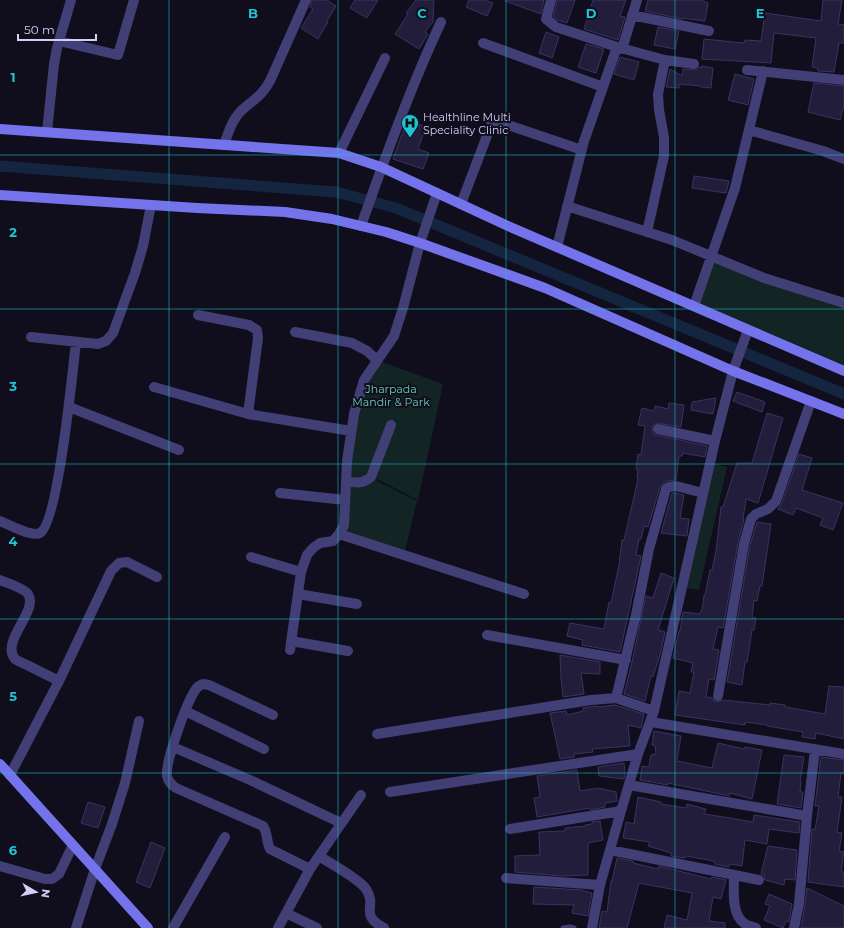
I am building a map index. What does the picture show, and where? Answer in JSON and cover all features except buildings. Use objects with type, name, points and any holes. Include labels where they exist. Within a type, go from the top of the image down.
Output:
[{"type":"street","points":[[47,132],[54,64],[71,0]]},
{"type":"street","points":[[59,41],[118,55],[134,0]]},
{"type":"street","points":[[224,145],[234,120],[241,111],[263,92],[270,81],[306,0]]},
{"type":"street","points":[[551,0],[546,19],[556,27],[620,48],[665,60],[694,64]]},
{"type":"street","points":[[557,247],[582,150],[603,87],[620,48],[637,0]]},
{"type":"street","points":[[632,15],[709,31]]},
{"type":"street","points":[[360,226],[425,57],[441,22]]},
{"type":"street","points":[[483,43],[603,87]]},
{"type":"street","points":[[339,153],[385,58]]},
{"type":"street","points":[[647,232],[664,156],[664,137],[658,110],[658,94],[665,60]]},
{"type":"street","points":[[747,70],[844,80]]},
{"type":"street","points":[[694,306],[735,188],[763,71]]},
{"type":"street","points":[[460,204],[493,120],[582,150]]},
{"type":"street","points":[[0,129],[339,153],[382,167],[460,204],[557,247],[844,371]]},
{"type":"street","points":[[749,130],[844,158]]},
{"type":"street","points":[[348,651],[291,646],[301,572],[307,555],[320,543],[333,541],[344,525],[347,461],[354,414],[364,380],[394,336],[420,243],[437,193]]},
{"type":"street","points":[[0,195],[285,212],[332,219],[386,232],[545,288],[734,371],[844,414]]},
{"type":"street","points":[[31,337],[98,344],[106,341],[113,334],[143,246],[150,205]]},
{"type":"street","points":[[567,206],[672,240],[764,278],[844,303]]},
{"type":"street","points":[[198,315],[249,325],[257,330],[258,338],[248,414]]},
{"type":"street","points":[[592,928],[600,885],[620,811],[638,754],[654,712],[703,493],[734,371],[748,330]]},
{"type":"street","points":[[295,332],[352,343],[367,351],[377,360]]},
{"type":"street","points":[[0,521],[33,534],[40,533],[44,529],[59,474],[69,407],[76,342]]},
{"type":"street","points":[[154,387],[248,414],[351,431]]},
{"type":"street","points":[[718,696],[744,544],[751,519],[756,514],[768,509],[776,501],[811,401]]},
{"type":"street","points":[[69,407],[179,450]]},
{"type":"street","points":[[346,481],[357,483],[365,482],[371,477],[391,424]]},
{"type":"street","points":[[658,429],[716,441]]},
{"type":"street","points":[[616,698],[626,660],[649,549],[666,489],[668,487],[676,486],[703,493]]},
{"type":"street","points":[[280,492],[345,500]]},
{"type":"street","points":[[339,534],[524,594]]},
{"type":"street","points":[[250,557],[301,572]]},
{"type":"street","points":[[10,775],[60,681],[112,571],[119,563],[127,562],[157,577]]},
{"type":"street","points":[[0,580],[28,594],[29,600],[28,607],[14,630],[9,643],[9,651],[14,658],[60,681]]},
{"type":"street","points":[[298,594],[356,604]]},
{"type":"street","points":[[487,635],[626,660]]},
{"type":"street","points":[[273,715],[209,685],[203,684],[197,687],[185,711],[173,747],[167,777],[170,783],[176,788],[262,826],[266,831],[270,849],[310,868]]},
{"type":"street","points":[[377,734],[591,700],[616,698],[654,712]]},
{"type":"street","points":[[185,711],[264,749]]},
{"type":"street","points":[[76,928],[125,783],[139,721]]},
{"type":"street","points":[[650,722],[844,754]]},
{"type":"street","points":[[173,747],[250,780],[341,823]]},
{"type":"street","points":[[794,928],[800,904],[807,816],[815,750]]},
{"type":"street","points":[[390,792],[638,754]]},
{"type":"street","points":[[0,764],[148,928]]},
{"type":"street","points":[[629,785],[807,816]]},
{"type":"street","points":[[278,928],[310,868],[361,795]]},
{"type":"street","points":[[510,829],[620,811]]},
{"type":"street","points":[[173,928],[225,837]]},
{"type":"street","points":[[0,866],[45,879],[52,879],[59,874],[73,845]]},
{"type":"street","points":[[610,850],[759,880]]},
{"type":"street","points":[[319,856],[364,887],[369,895],[369,911],[371,918],[375,923],[384,928]]},
{"type":"street","points":[[734,876],[735,907],[739,918],[745,924],[756,928]]},
{"type":"street","points":[[506,878],[600,885]]},
{"type":"street","points":[[286,913],[317,928]]},
{"type":"lane","points":[[563,928],[574,928]]},
{"type":"green space","points":[[712,256],[844,298],[844,365],[697,302]]},
{"type":"green space","name":"Jharpada Mandir & Park","points":[[379,361],[443,384],[418,500],[370,476],[348,480],[353,431],[365,381]]},
{"type":"green space","points":[[715,464],[727,467],[699,590],[685,588]]},
{"type":"green space","points":[[373,479],[417,501],[404,554],[340,534],[347,482]]},
{"type":"waterway","points":[[0,166],[336,192],[396,208],[844,394]]},
{"type":"place","name":"Healthline Multi Speciality Clinic","points":[[410,138]]}]
